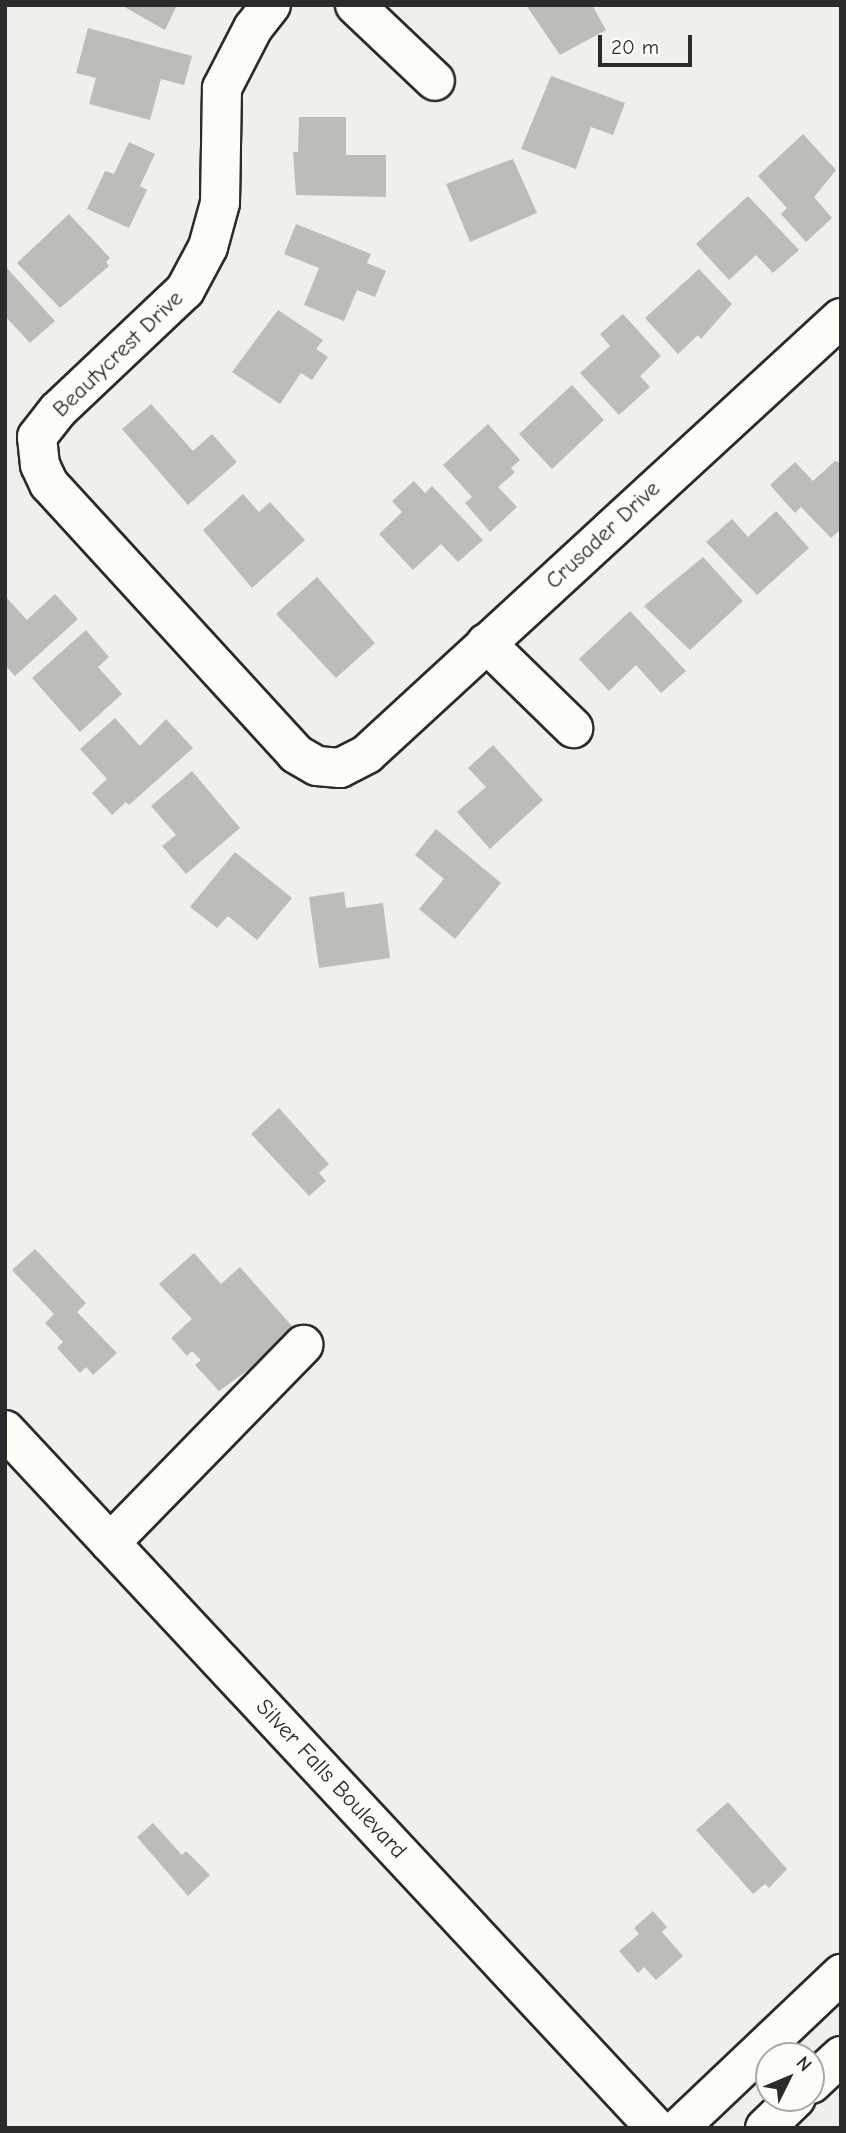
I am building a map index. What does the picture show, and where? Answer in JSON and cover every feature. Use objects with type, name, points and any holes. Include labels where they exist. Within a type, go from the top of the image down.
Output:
[{"type":"street","name":"Beautycrest Drive","points":[[271,5],[253,28],[222,88],[220,203],[208,247],[185,290],[58,410],[37,437],[40,465],[49,484],[296,754],[317,766],[340,768],[367,754]]},
{"type":"street","points":[[355,5],[435,81]]},
{"type":"street","name":"Crusader Drive","points":[[367,754],[841,318]]},
{"type":"street","points":[[486,643],[573,728]]},
{"type":"street","points":[[110,1543],[303,1345]]},
{"type":"street","name":"Silver Falls Boulevard","points":[[5,1430],[656,2128]]},
{"type":"street","points":[[679,2128],[841,1975]]},
{"type":"street","points":[[825,2071],[841,2056]]},
{"type":"street","points":[[765,2128],[782,2112]]},
{"type":"building","points":[[121,5],[177,5],[165,30]]},
{"type":"building","points":[[526,5],[592,5],[606,30],[560,55]]},
{"type":"building","points":[[88,28],[192,56],[184,85],[161,79],[150,120],[89,104],[96,78],[76,73]]},
{"type":"building","points":[[551,76],[625,103],[613,135],[591,127],[576,169],[521,149]]},
{"type":"building","points":[[299,117],[346,117],[346,155],[386,155],[386,197],[296,195],[293,152],[298,152]]},
{"type":"building","points":[[803,134],[836,170],[814,197],[832,218],[806,242],[781,214],[787,208],[758,176]]},
{"type":"building","points":[[129,142],[155,154],[140,186],[147,190],[129,228],[87,209],[105,171],[114,174]]},
{"type":"building","points":[[513,159],[537,213],[470,242],[446,184]]},
{"type":"building","points":[[748,196],[799,250],[773,273],[756,255],[729,280],[696,244]]},
{"type":"building","points":[[69,214],[110,258],[106,262],[109,266],[60,308],[17,263]]},
{"type":"building","points":[[296,224],[371,254],[367,263],[386,271],[375,297],[357,290],[344,321],[304,305],[319,268],[284,254]]},
{"type":"building","points":[[5,266],[55,321],[30,343],[5,316]]},
{"type":"building","points":[[699,269],[732,304],[701,339],[698,335],[678,354],[645,318]]},
{"type":"building","points":[[278,310],[323,340],[316,349],[328,357],[312,380],[301,373],[280,404],[232,372]]},
{"type":"building","points":[[623,314],[661,356],[640,376],[650,387],[619,415],[580,373],[610,346],[600,334]]},
{"type":"building","points":[[572,385],[604,420],[552,469],[519,434]]},
{"type":"building","points":[[151,404],[193,451],[212,434],[237,462],[188,505],[122,429]]},
{"type":"building","points":[[488,424],[520,460],[511,468],[515,472],[498,487],[517,507],[490,532],[465,503],[472,497],[443,465]]},
{"type":"building","points":[[835,461],[841,463],[841,529],[831,538],[801,507],[795,513],[770,485],[795,462],[813,481]]},
{"type":"building","points":[[414,481],[425,493],[432,486],[483,540],[458,562],[441,544],[413,570],[379,534],[402,512],[392,501]]},
{"type":"building","points":[[243,494],[259,512],[270,502],[305,540],[252,588],[203,530]]},
{"type":"building","points":[[776,511],[809,548],[757,595],[706,542],[732,519],[748,537]]},
{"type":"building","points":[[703,557],[743,601],[690,650],[644,606]]},
{"type":"building","points":[[317,577],[375,643],[336,678],[276,614]]},
{"type":"building","points":[[55,594],[78,619],[15,676],[5,665],[5,596],[27,620]]},
{"type":"building","points":[[630,611],[686,671],[661,693],[636,665],[609,691],[579,659]]},
{"type":"building","points":[[86,630],[109,657],[98,667],[122,694],[80,732],[32,678]]},
{"type":"building","points":[[115,718],[140,746],[166,719],[193,748],[129,805],[126,802],[112,815],[92,793],[107,779],[80,749]]},
{"type":"building","points":[[493,745],[543,800],[490,849],[457,812],[486,787],[468,768]]},
{"type":"building","points":[[192,771],[240,828],[186,874],[162,846],[176,835],[151,806]]},
{"type":"building","points":[[436,829],[501,883],[455,939],[419,909],[444,879],[415,855]]},
{"type":"building","points":[[235,852],[292,898],[257,940],[228,916],[217,928],[190,907]]},
{"type":"building","points":[[344,892],[346,908],[383,903],[390,958],[319,968],[309,897]]},
{"type":"building","points":[[279,1108],[329,1164],[319,1173],[326,1181],[309,1196],[251,1134]]},
{"type":"building","points":[[35,1249],[86,1303],[77,1312],[117,1353],[93,1375],[86,1367],[80,1373],[57,1348],[63,1342],[45,1323],[54,1314],[12,1270]]},
{"type":"building","points":[[194,1253],[221,1284],[240,1267],[292,1326],[280,1337],[285,1344],[254,1372],[251,1368],[219,1391],[195,1365],[201,1360],[192,1351],[187,1356],[171,1338],[192,1319],[159,1284]]},
{"type":"building","points":[[728,1802],[787,1869],[769,1888],[765,1884],[753,1894],[696,1830]]},
{"type":"building","points":[[153,1823],[182,1855],[186,1851],[210,1875],[188,1896],[137,1837]]},
{"type":"building","points":[[653,1911],[667,1927],[662,1932],[683,1956],[656,1980],[644,1967],[638,1973],[619,1951],[639,1934],[634,1928]]}]
